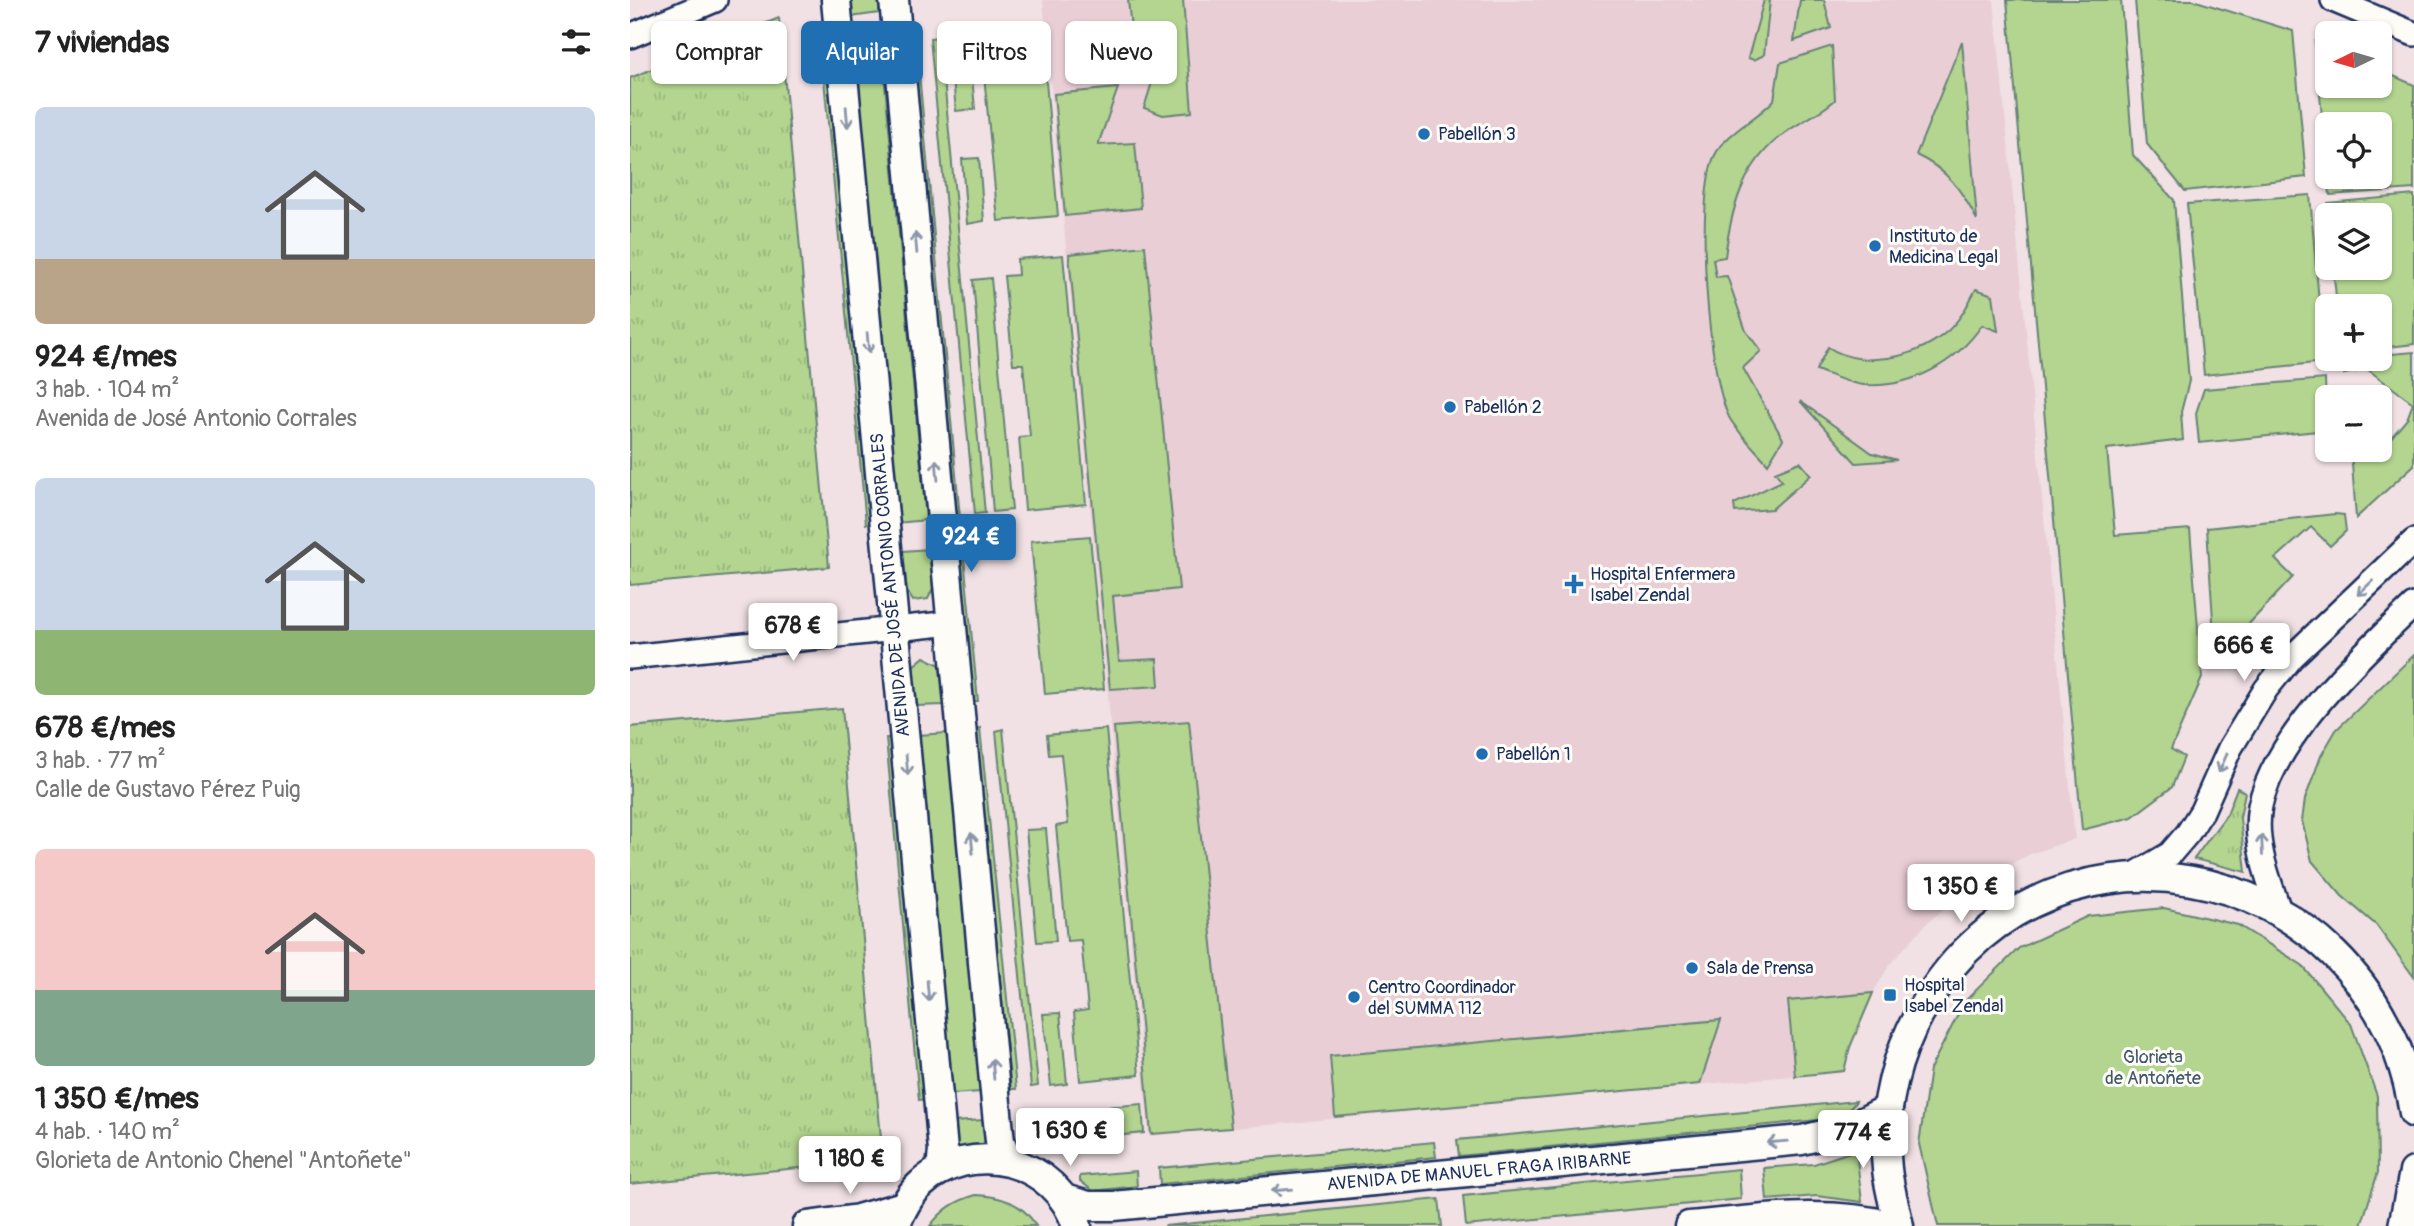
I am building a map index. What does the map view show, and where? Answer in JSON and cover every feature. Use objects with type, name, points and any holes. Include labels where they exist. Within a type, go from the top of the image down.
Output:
[{"type":"street","points":[[630,36],[715,0]]},
{"type":"street","name":"AVENIDA DE JOSÉ ANTONIO CORRALES","points":[[836,0],[943,1150],[941,1170]]},
{"type":"street","points":[[894,0],[999,1141],[1008,1160]]},
{"type":"street","points":[[2333,0],[2414,34]]},
{"type":"street","points":[[2129,878],[2170,854],[2188,833],[2202,811],[2230,748],[2266,690],[2292,657],[2414,541]]},
{"type":"street","points":[[2279,910],[2262,861],[2260,808],[2272,769],[2325,696],[2414,606]]},
{"type":"street","points":[[630,656],[952,623]]},
{"type":"street","points":[[1899,1226],[1887,1169],[1888,1109],[1903,1047],[1920,1012],[1942,979],[1968,950],[1998,925],[2032,905],[2068,890],[2129,878],[2181,879],[2231,890],[2279,910],[2339,955],[2363,984],[2383,1015],[2399,1049],[2414,1113]]},
{"type":"street","name":"AVENIDA DE MANUEL FRAGA IRIBARNE","points":[[1065,1199],[1088,1206],[1114,1206],[1802,1140],[1851,1128],[1888,1109]]},
{"type":"street","points":[[807,1226],[900,1216],[919,1186],[941,1170],[972,1159],[1008,1160],[1039,1175],[1065,1199],[1077,1226]]},
{"type":"street","points":[[2403,1226],[2414,1172]]},
{"type":"street","points":[[1689,1226],[1816,1214],[1864,1219],[1893,1226]]},
{"type":"shaded area","name":"Hospital Enfermera Isabel Zendal","points":[[1043,0],[1994,0],[2075,839],[2030,854],[1973,884],[1927,923],[1890,964],[1873,993],[1850,1047],[1844,1071],[1149,1136],[1051,84],[1051,21],[1045,21]]},
{"type":"green space","points":[[848,0],[878,0],[880,13],[850,17]]},
{"type":"green space","points":[[1128,0],[1183,0],[1192,112],[1163,115],[1144,108],[1152,84],[1177,84],[1177,21],[1130,21]]},
{"type":"green space","points":[[1764,0],[1770,0],[1764,55],[1754,60],[1748,58]]},
{"type":"green space","points":[[1800,0],[1824,0],[1831,28],[1794,41]]},
{"type":"green space","points":[[2007,0],[2121,0],[2133,155],[2174,200],[2189,381],[2181,412],[2183,440],[2107,449],[2115,535],[2190,529],[2202,678],[2171,749],[2184,757],[2172,787],[2132,817],[2082,830]]},
{"type":"green space","points":[[2135,0],[2193,0],[2293,31],[2306,177],[2185,191],[2147,144]]},
{"type":"green space","points":[[937,37],[937,84],[944,84],[985,513],[975,514],[930,38]]},
{"type":"green space","points":[[1962,41],[1977,220],[1966,200],[1945,174],[1916,155]]},
{"type":"green space","points":[[1832,46],[1835,100],[1785,133],[1759,158],[1749,173],[1736,205],[1725,257],[1713,259],[1716,277],[1727,276],[1746,331],[1761,351],[1743,368],[1783,439],[1768,464],[1730,419],[1715,367],[1706,287],[1705,208],[1709,176],[1720,147],[1734,132],[1774,100],[1780,63]]},
{"type":"green space","points":[[651,70],[651,84],[785,84],[829,567],[630,585],[630,78]]},
{"type":"green space","points":[[2392,75],[2414,85],[2414,189],[2330,195],[2329,189],[2392,189],[2392,112],[2322,112],[2320,98],[2392,98]]},
{"type":"green space","points":[[824,84],[829,84],[871,524],[866,524]]},
{"type":"green space","points":[[857,84],[885,84],[926,520],[897,523]]},
{"type":"green space","points":[[915,84],[920,84],[960,518],[955,518]]},
{"type":"green space","points":[[954,84],[973,84],[975,109],[956,111]]},
{"type":"green space","points":[[985,84],[1046,84],[1058,216],[998,221]]},
{"type":"green space","points":[[1118,88],[1098,145],[1135,143],[1141,208],[1065,216],[1054,94]]},
{"type":"green space","points":[[979,158],[984,221],[967,224],[962,159]]},
{"type":"green space","points":[[2310,195],[2315,280],[2318,294],[2315,294],[2315,363],[2204,375],[2187,204]]},
{"type":"green space","points":[[2414,195],[2414,344],[2392,347],[2392,294],[2336,294],[2334,280],[2392,280],[2392,203],[2328,203]]},
{"type":"green space","points":[[1145,246],[1179,589],[1113,596],[1119,661],[1157,659],[1159,686],[1110,689],[1069,254]]},
{"type":"green space","points":[[1063,255],[1086,504],[1025,510],[1019,437],[1030,436],[1023,364],[1013,364],[1004,276],[1018,275],[1017,259]]},
{"type":"green space","points":[[991,278],[1012,510],[993,512],[973,280]]},
{"type":"green space","points":[[1976,289],[1993,295],[1998,331],[1982,325],[1959,351],[1931,370],[1899,382],[1864,385],[1816,370],[1828,347],[1861,359],[1899,356],[1917,350],[1948,330],[1962,314]]},
{"type":"green space","points":[[2414,352],[2414,465],[2356,518],[2352,462],[2392,462],[2392,436],[2407,419],[2413,403],[2370,371],[2392,371],[2392,354]]},
{"type":"green space","points":[[2325,379],[2325,385],[2315,385],[2315,431],[2199,443],[2196,413],[2204,389]]},
{"type":"green space","points":[[1800,401],[1872,453],[1897,460],[1856,463]]},
{"type":"green space","points":[[1800,462],[1811,475],[1772,509],[1735,512],[1734,504],[1782,481],[1775,472]]},
{"type":"green space","points":[[2344,515],[2346,531],[2330,546],[2311,527],[2275,559],[2293,577],[2245,628],[2216,666],[2207,528]]},
{"type":"green space","points":[[1090,536],[1104,689],[1045,694],[1031,541]]},
{"type":"green space","points":[[958,547],[963,547],[978,701],[973,701]]},
{"type":"green space","points":[[929,549],[933,588],[928,599],[913,601],[907,591],[903,551]]},
{"type":"green space","points":[[2414,655],[2414,977],[2376,925],[2342,896],[2312,861],[2302,821],[2305,799],[2321,756],[2336,730]]},
{"type":"green space","points":[[924,657],[940,665],[944,705],[916,706],[911,668]]},
{"type":"green space","points":[[842,708],[883,1160],[630,1184],[630,727]]},
{"type":"green space","points":[[1189,721],[1231,1128],[1151,1134],[1114,727]]},
{"type":"green space","points":[[980,728],[1016,1089],[1011,1089],[975,729]]},
{"type":"green space","points":[[1003,729],[1038,1086],[1031,1087],[996,731]]},
{"type":"green space","points":[[1106,729],[1139,1075],[1080,1081],[1074,1012],[1088,1010],[1081,940],[1067,941],[1056,826],[1068,824],[1061,754],[1049,755],[1047,735]]},
{"type":"green space","points":[[947,733],[980,1092],[952,1094],[918,735]]},
{"type":"green space","points":[[886,738],[890,738],[924,1099],[919,1100]]},
{"type":"green space","points":[[2237,788],[2245,792],[2240,818],[2246,872],[2194,859],[2227,814]]},
{"type":"green space","points":[[1046,829],[1056,941],[1037,942],[1026,830]]},
{"type":"green space","name":"Glorieta de Antoñete","points":[[2164,908],[2238,925],[2302,965],[2351,1024],[2377,1096],[2378,1172],[2361,1226],[1938,1226],[1919,1144],[1930,1069],[1965,1001],[2019,948],[2088,916]]},
{"type":"green space","points":[[1873,993],[1850,1047],[1844,1071],[1795,1076],[1788,1001]]},
{"type":"green space","points":[[1060,1013],[1067,1084],[1051,1086],[1043,1014]]},
{"type":"green space","points":[[1721,1020],[1700,1084],[1335,1117],[1330,1056]]},
{"type":"green space","points":[[1856,1101],[1845,1112],[1818,1120],[1459,1156],[1457,1140]]},
{"type":"green space","points":[[1142,1104],[1144,1133],[1084,1139],[1082,1109]]},
{"type":"green space","points":[[983,1120],[985,1146],[957,1149],[954,1122]]},
{"type":"green space","points":[[1434,1142],[1436,1157],[1160,1184],[1159,1168]]},
{"type":"green space","points":[[1856,1150],[1862,1202],[1817,1196],[1767,1200],[1764,1168],[1814,1164]]},
{"type":"green space","points":[[1739,1169],[1741,1199],[1466,1226],[1463,1196]]},
{"type":"green space","points":[[1136,1171],[1137,1186],[1093,1191],[1080,1181],[1080,1176]]},
{"type":"green space","points":[[976,1195],[994,1197],[1018,1206],[1036,1226],[930,1226],[950,1206]]},
{"type":"green space","points":[[1439,1199],[1442,1226],[1164,1226]]},
{"type":"place","name":"Pabellón 3","points":[[1424,134]]},
{"type":"place","name":"Instituto de Medicina Legal","points":[[1875,246]]},
{"type":"place","name":"Pabellón 2","points":[[1450,407]]},
{"type":"place","name":"Hospital Enfermera Isabel Zendal","points":[[1574,584]]},
{"type":"place","name":"Pabellón 1","points":[[1482,754]]},
{"type":"place","name":"Sala de Prensa","points":[[1692,968]]},
{"type":"place","name":"Hospital Isabel Zendal","points":[[1890,995]]},
{"type":"place","name":"Centro Coordinador del SUMMA 112","points":[[1354,997]]}]
